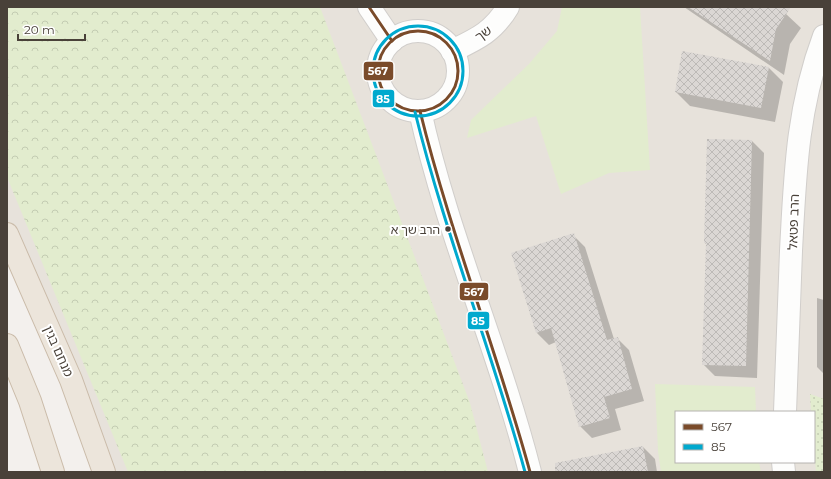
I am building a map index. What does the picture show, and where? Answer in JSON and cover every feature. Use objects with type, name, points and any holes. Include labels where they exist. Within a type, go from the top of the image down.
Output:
[{"type":"highway","name":"מנחם בגין","points":[[7,234],[71,380],[104,472]]},
{"type":"highway","points":[[7,345],[30,401],[53,472]]},
{"type":"street","points":[[369,7],[392,41]]},
{"type":"street","name":"שך","points":[[452,51],[483,36],[503,16],[508,7]]},
{"type":"street","points":[[418,32],[431,34],[443,41],[452,51],[457,64],[457,77],[453,90],[444,101],[433,108],[420,111],[407,110],[396,105],[386,97],[380,86],[378,74],[379,62],[384,50],[392,41],[404,34],[418,32]]},
{"type":"street","name":"הרב פטאל","points":[[785,411],[794,178],[804,102],[812,68],[824,36]]},
{"type":"street","points":[[420,111],[439,191],[503,376],[530,472]]},
{"type":"shaded area","points":[[7,7],[824,7],[824,472],[100,472],[7,228]]},
{"type":"green space","points":[[7,7],[320,7],[470,403],[488,472],[128,472],[7,177]]},
{"type":"green space","points":[[562,7],[640,7],[650,170],[609,173],[561,194],[536,116],[467,138],[471,120],[529,64],[557,31]]},
{"type":"green space","points":[[655,384],[755,387],[756,411],[675,411],[675,463],[759,463],[761,472],[661,472],[658,451]]},
{"type":"green space","points":[[810,394],[824,399],[824,472],[816,472],[815,411],[811,411]]},
{"type":"building","points":[[688,7],[791,7],[776,29],[770,61]]},
{"type":"building","points":[[682,51],[769,67],[761,108],[675,92]]},
{"type":"building","points":[[707,139],[752,140],[746,366],[702,365],[706,243],[704,243]]},
{"type":"building","points":[[574,233],[607,340],[618,337],[632,389],[604,397],[610,418],[579,427],[551,328],[536,333],[511,253]]},
{"type":"building","points":[[643,446],[648,472],[555,472],[555,463]]},
{"type":"transit line","name":"567","points":[[369,7],[392,41]]},
{"type":"transit line","name":"85","points":[[418,26],[435,30],[450,39],[459,54],[463,71],[459,88],[450,103],[435,112],[418,116],[401,112],[386,103],[377,88],[373,71],[377,54],[386,39],[401,30],[418,26]]},
{"type":"transit line","name":"567","points":[[418,31],[433,34],[446,43],[455,56],[458,71],[455,86],[446,99],[433,108],[418,111],[403,108],[390,99],[381,86],[378,71],[381,56],[390,43],[403,34],[418,31]]},
{"type":"transit line","name":"567","points":[[420,111],[445,202],[503,382],[530,472]]},
{"type":"transit line","name":"85","points":[[415,112],[440,203],[498,382],[525,472]]},
{"type":"place","name":"הרב שך א","points":[[448,229]]}]
